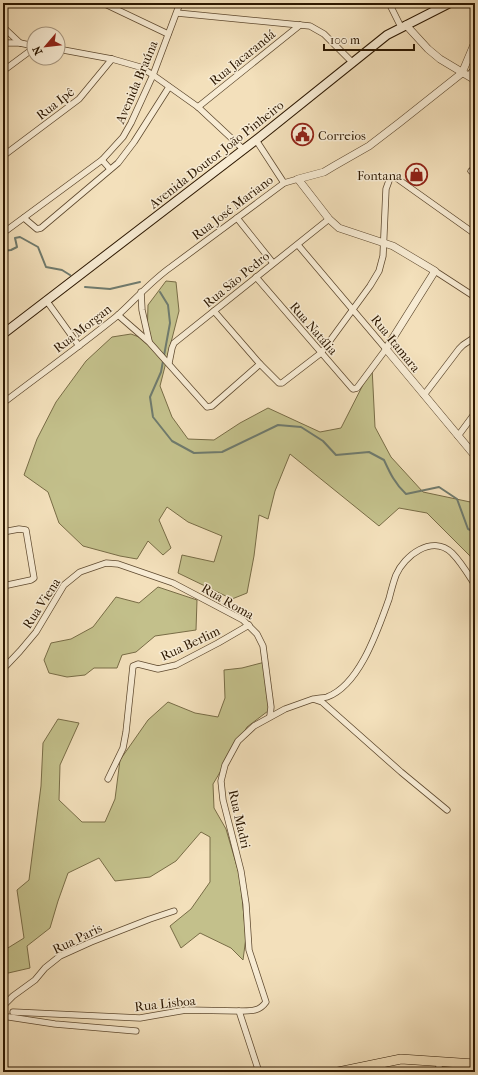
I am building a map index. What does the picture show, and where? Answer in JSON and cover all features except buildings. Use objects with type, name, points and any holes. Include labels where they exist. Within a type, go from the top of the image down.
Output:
[{"type":"main road","name":"Avenida Doutor João Pinheiro","points":[[3,334],[256,140],[387,35],[450,3]]},
{"type":"main road","points":[[338,1072],[401,1059],[475,1064]]},
{"type":"street","points":[[103,3],[168,34]]},
{"type":"street","name":"Avenida Braúna","points":[[3,233],[102,160],[123,137],[153,75],[180,3]]},
{"type":"street","points":[[389,3],[403,26],[440,59],[469,76],[475,68]]},
{"type":"street","points":[[177,13],[310,26],[324,34],[353,63]]},
{"type":"street","name":"Rua Jacarandá","points":[[198,107],[300,25]]},
{"type":"street","points":[[3,27],[20,43]]},
{"type":"street","name":"Rua José Mariano","points":[[171,267],[284,184],[324,172],[369,146],[469,76],[468,59],[475,42]]},
{"type":"street","points":[[3,43],[20,43],[26,45]]},
{"type":"street","points":[[66,50],[112,59],[140,67],[198,107],[243,149]]},
{"type":"street","points":[[3,71],[26,53]]},
{"type":"street","name":"Rua Ipê","points":[[3,156],[79,99],[112,59]]},
{"type":"street","points":[[468,59],[475,64]]},
{"type":"street","points":[[24,218],[37,229],[41,228],[118,162],[169,87]]},
{"type":"street","points":[[256,140],[284,184]]},
{"type":"street","points":[[102,160],[110,169]]},
{"type":"street","points":[[214,311],[260,364],[279,383],[282,383],[321,353],[370,286],[379,271],[384,256],[386,189],[390,178],[395,177],[475,234]]},
{"type":"street","points":[[298,179],[329,219],[343,230],[384,242],[417,260],[475,297]]},
{"type":"street","points":[[237,218],[273,264]]},
{"type":"street","name":"Rua São Pedro","points":[[169,363],[174,343],[329,219]]},
{"type":"street","name":"Rua Itamara","points":[[298,245],[475,456]]},
{"type":"street","name":"Rua Morgan","points":[[3,403],[118,315],[157,277],[171,267]]},
{"type":"street","points":[[386,349],[435,271]]},
{"type":"street","name":"Rua Natália","points":[[256,277],[351,388],[357,388],[386,349]]},
{"type":"street","points":[[141,292],[142,310],[149,342]]},
{"type":"street","points":[[46,300],[79,346]]},
{"type":"street","points":[[118,315],[149,342],[207,407],[222,398],[260,364]]},
{"type":"street","points":[[424,395],[459,349],[475,337]]},
{"type":"street","points":[[458,436],[475,412]]},
{"type":"street","points":[[3,532],[19,529],[26,530],[28,534],[34,578],[3,586]]},
{"type":"street","name":"Rua Madri","points":[[239,1011],[256,1010],[262,1008],[266,1002],[249,950],[246,904],[241,871],[223,800],[221,781],[225,765],[238,742],[254,726],[285,708],[327,697],[337,691],[356,673],[373,642],[396,574],[404,561],[418,550],[432,545],[441,547],[451,552],[475,585]]},
{"type":"street","name":"Rua Roma","points":[[106,563],[118,564],[173,583],[243,620],[249,625],[257,634],[263,646],[270,716]]},
{"type":"street","name":"Rua Viena","points":[[3,669],[36,632],[64,585],[80,572],[106,563]]},
{"type":"street","name":"Rua Berlim","points":[[108,779],[123,748],[132,668],[138,664],[158,669],[176,665],[249,625]]},
{"type":"street","points":[[313,700],[322,702],[400,772],[447,810]]},
{"type":"street","name":"Rua Paris","points":[[4,1003],[35,980],[60,956],[142,921],[174,911]]},
{"type":"street","points":[[4,1003],[11,1006],[13,1012]]},
{"type":"street","name":"Rua Lisboa","points":[[6,1017],[13,1012],[46,1012],[140,1018],[186,1010],[239,1011]]},
{"type":"street","points":[[239,1011],[258,1072]]},
{"type":"street","name":"Rua Lisboa","points":[[6,1017],[55,1024],[136,1030]]},
{"type":"street","points":[[438,1072],[440,1061]]},
{"type":"shaded area","points":[[166,281],[176,282],[179,311],[160,386],[172,417],[188,439],[214,440],[240,423],[268,408],[320,432],[341,428],[372,367],[375,427],[391,457],[423,492],[475,503],[475,563],[470,556],[427,513],[399,508],[379,526],[290,454],[275,491],[268,519],[259,515],[254,556],[247,593],[232,599],[178,573],[182,555],[214,562],[222,536],[188,522],[167,507],[159,520],[171,548],[163,555],[148,541],[137,559],[83,546],[59,523],[48,492],[24,475],[37,439],[56,402],[86,361],[112,337],[131,334],[147,340],[148,305]]},
{"type":"shaded area","points":[[158,587],[197,600],[196,630],[155,636],[136,652],[122,655],[117,668],[94,668],[85,675],[67,677],[49,673],[44,660],[51,643],[71,639],[93,627],[116,597],[139,603]]},
{"type":"shaded area","points":[[265,662],[272,708],[247,727],[213,784],[214,808],[226,829],[240,877],[246,937],[243,960],[231,948],[200,933],[181,948],[170,926],[191,909],[210,882],[210,837],[201,832],[176,861],[150,877],[115,881],[99,858],[68,873],[50,928],[27,946],[30,968],[4,974],[3,951],[24,938],[17,890],[29,880],[41,786],[43,743],[58,719],[79,723],[60,765],[59,800],[82,822],[105,822],[115,799],[120,760],[148,720],[168,702],[195,713],[218,717],[225,698],[224,670],[242,668]]},
{"type":"waterway","points":[[3,251],[11,250],[17,247],[15,238],[20,237],[38,247],[46,267],[62,270],[70,275]]},
{"type":"waterway","points":[[85,287],[110,289],[140,282]]},
{"type":"waterway","points":[[160,292],[168,305],[170,323],[161,372],[150,397],[153,417],[172,441],[194,453],[222,452],[278,425],[301,427],[323,441],[336,455],[369,452],[384,460],[396,482],[406,494],[439,487],[457,499],[468,529],[475,532]]},
{"type":"place","name":"Correios","points":[[303,135]]},
{"type":"place","name":"Fontana","points":[[417,175]]}]
